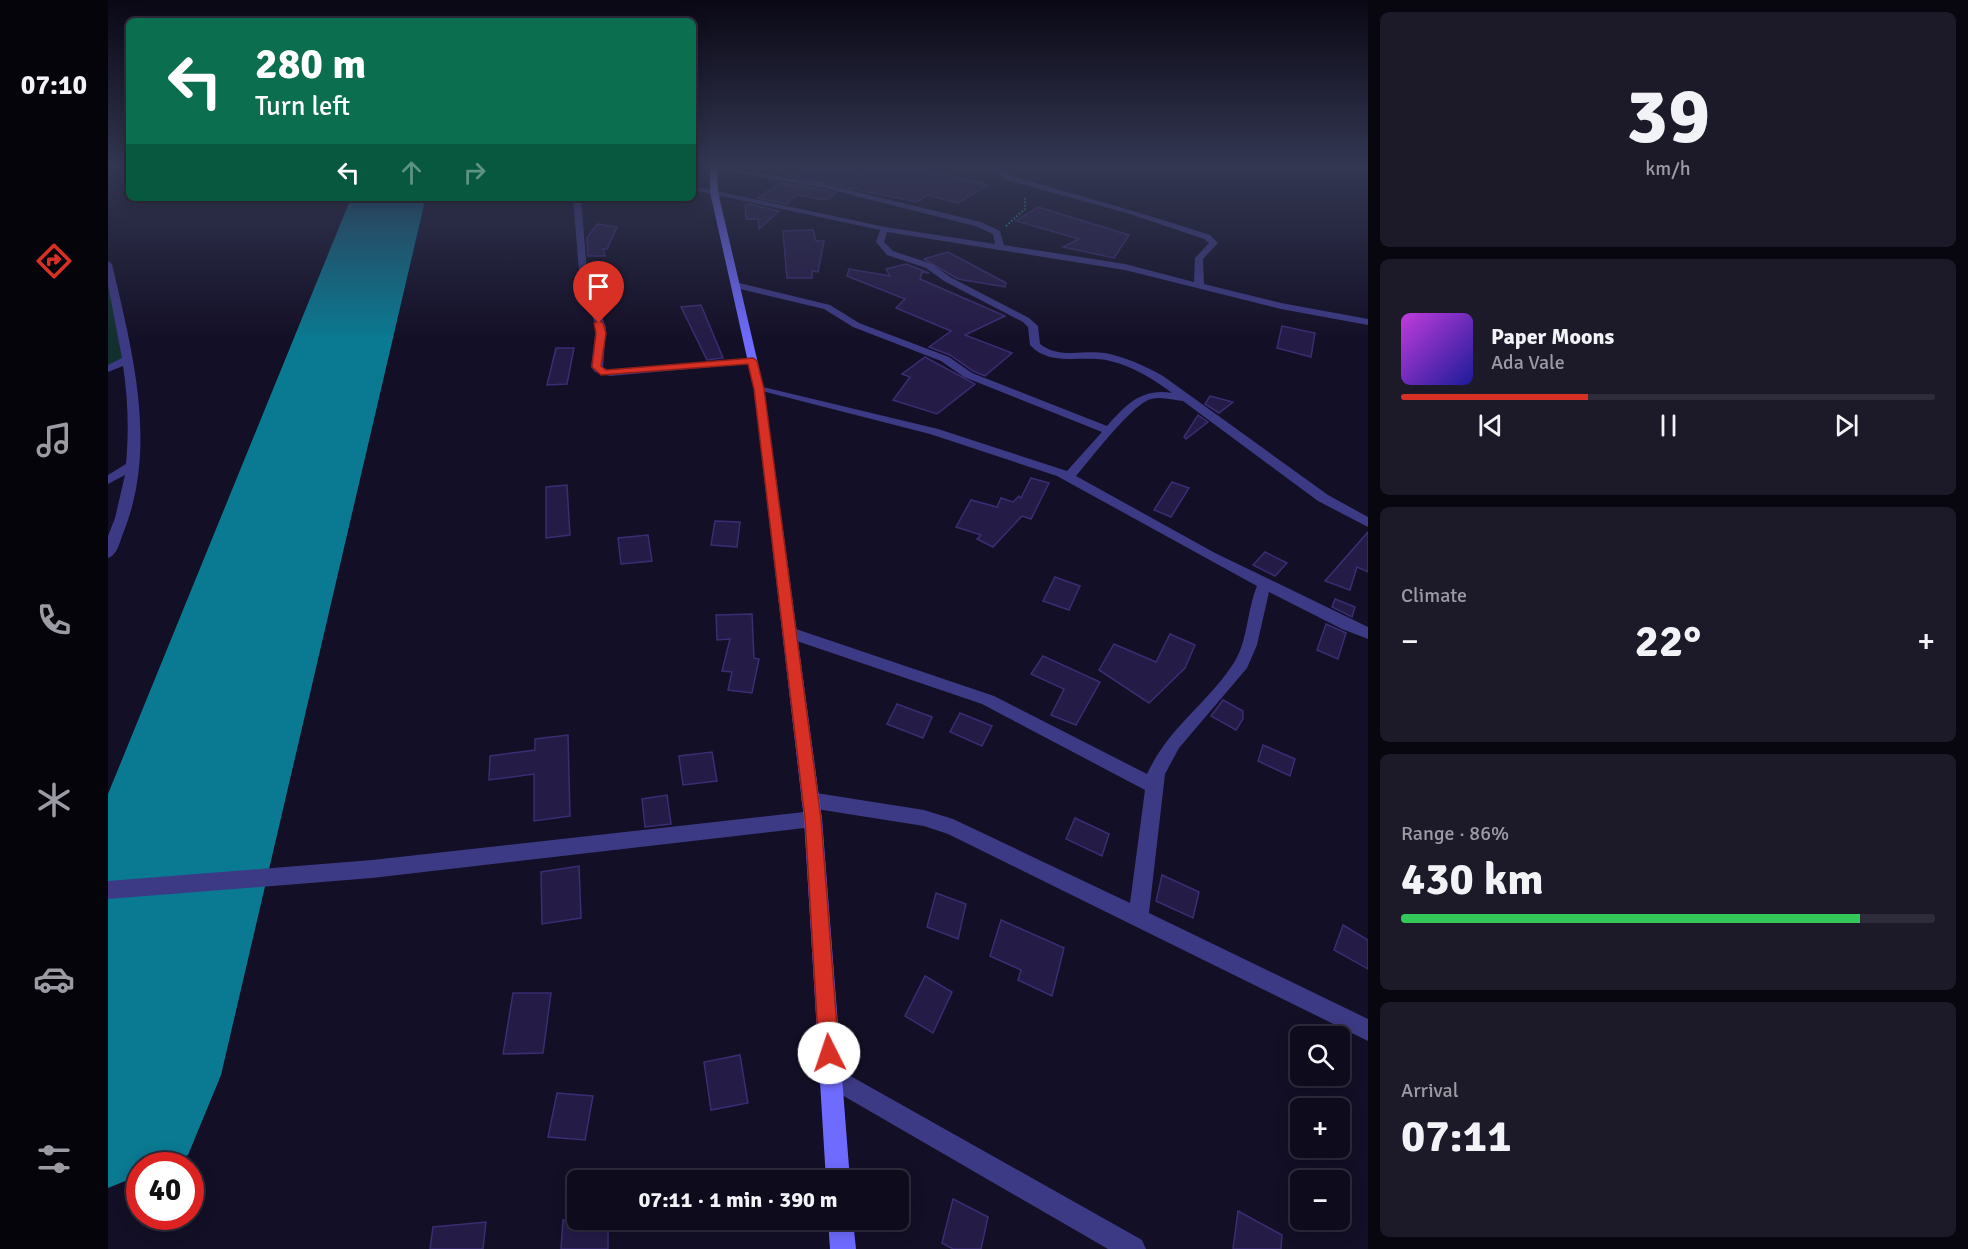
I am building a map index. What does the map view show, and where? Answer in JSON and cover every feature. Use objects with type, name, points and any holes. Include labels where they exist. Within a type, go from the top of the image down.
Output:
[{"type":"street","points":[[579,223],[583,271],[601,328],[597,367],[599,370],[610,373],[753,361]]},
{"type":"street","points":[[721,223],[759,389],[812,809],[837,1170]]},
{"type":"street","points":[[859,223],[1125,267],[1292,309],[1368,322]]},
{"type":"street","points":[[968,223],[997,233],[1000,246]]},
{"type":"street","points":[[1165,223],[1213,240],[1214,243],[1199,258],[1199,285]]},
{"type":"street","points":[[885,229],[880,237],[883,248],[890,253],[929,266],[947,279],[1026,320],[1034,326],[1035,345],[1040,350],[1067,357],[1102,356],[1136,365],[1188,399],[1323,498],[1368,523]]},
{"type":"street","points":[[108,264],[129,359],[134,395],[131,466],[123,514],[108,553]]},
{"type":"street","points":[[735,285],[821,305],[856,325],[945,359],[968,375],[1109,431]]},
{"type":"street","points":[[108,369],[129,359]]},
{"type":"street","points":[[759,389],[934,431],[1069,477],[1102,498],[1265,584],[1368,633]]},
{"type":"street","points":[[1069,477],[1109,431],[1145,395],[1160,393],[1188,399]]},
{"type":"street","points":[[108,480],[131,466]]},
{"type":"street","points":[[1138,917],[1155,787],[1165,753],[1240,665],[1257,600],[1265,584]]},
{"type":"street","points":[[790,633],[988,700],[1155,787]]},
{"type":"street","points":[[108,890],[372,869],[812,809],[924,818],[953,827],[1368,1030]]},
{"type":"street","points":[[831,1076],[1133,1249]]},
{"type":"street","points":[[842,1230],[843,1249]]},
{"type":"path","points":[[990,229],[1007,226],[1010,223]]},
{"type":"green space","points":[[108,271],[128,357],[108,367]]},
{"type":"building","points":[[1024,223],[1091,223],[1129,235],[1114,258],[1063,247],[1079,239]]},
{"type":"building","points":[[597,224],[617,227],[607,249],[603,249],[605,256],[588,256],[587,238]]},
{"type":"building","points":[[813,230],[816,241],[824,241],[818,272],[812,271],[812,278],[787,278],[783,231]]},
{"type":"building","points":[[948,252],[1006,283],[1005,287],[958,279],[924,259]]},
{"type":"building","points":[[906,264],[929,273],[922,272],[920,279],[1005,316],[965,335],[1012,353],[985,376],[973,371],[950,355],[929,347],[951,331],[896,308],[905,299],[847,276],[849,269],[890,276],[886,269]]},
{"type":"building","points":[[701,305],[723,358],[707,360],[681,307]]},
{"type":"building","points":[[1282,326],[1315,333],[1311,357],[1277,348]]},
{"type":"building","points":[[556,348],[574,348],[567,384],[547,385]]},
{"type":"building","points":[[925,357],[975,384],[937,414],[893,400],[910,377],[902,374]]},
{"type":"building","points":[[1210,396],[1233,402],[1219,413],[1205,404]]},
{"type":"building","points":[[1198,415],[1208,422],[1186,439],[1184,437]]},
{"type":"building","points":[[1031,478],[1049,483],[1031,519],[1022,516],[993,547],[977,539],[981,535],[956,527],[971,500],[997,507],[1001,498],[1013,502],[1019,496],[1021,498]]},
{"type":"building","points":[[1172,482],[1189,488],[1171,517],[1154,510]]},
{"type":"building","points":[[567,485],[570,535],[546,538],[546,487]]},
{"type":"building","points":[[715,521],[740,522],[737,547],[711,545]]},
{"type":"building","points":[[1368,532],[1368,572],[1357,567],[1350,590],[1325,581]]},
{"type":"building","points":[[648,535],[652,561],[621,564],[618,538]]},
{"type":"building","points":[[1265,552],[1287,563],[1275,576],[1253,565]]},
{"type":"building","points":[[1055,577],[1080,586],[1069,610],[1043,601]]},
{"type":"building","points":[[1335,599],[1355,607],[1352,617],[1332,607]]},
{"type":"building","points":[[752,614],[754,658],[759,659],[752,693],[728,690],[732,672],[722,671],[730,639],[717,640],[716,615]]},
{"type":"building","points":[[1326,624],[1346,633],[1338,659],[1317,650]]},
{"type":"building","points":[[1170,634],[1195,645],[1185,668],[1149,703],[1099,670],[1114,644],[1156,662]]},
{"type":"building","points":[[1043,656],[1100,682],[1076,725],[1051,715],[1064,689],[1031,674]]},
{"type":"building","points":[[1223,700],[1243,711],[1243,719],[1236,730],[1211,716]]},
{"type":"building","points":[[897,704],[932,717],[923,738],[887,724]]},
{"type":"building","points":[[960,713],[992,726],[982,746],[950,732]]},
{"type":"building","points":[[568,735],[570,816],[534,821],[534,774],[489,780],[490,756],[535,750],[535,739]]},
{"type":"building","points":[[1263,745],[1295,759],[1290,776],[1258,761]]},
{"type":"building","points":[[712,752],[717,781],[683,785],[679,756]]},
{"type":"building","points":[[667,795],[671,824],[645,827],[642,799]]},
{"type":"building","points":[[1075,818],[1109,834],[1102,856],[1066,839]]},
{"type":"building","points":[[579,866],[581,918],[542,924],[541,872]]},
{"type":"building","points":[[1162,875],[1199,892],[1193,918],[1156,901]]},
{"type":"building","points":[[936,893],[966,904],[958,939],[927,927]]},
{"type":"building","points":[[1001,920],[1064,948],[1052,996],[1018,980],[1021,970],[990,956]]},
{"type":"building","points":[[1343,925],[1368,940],[1368,969],[1334,950]]},
{"type":"building","points":[[925,976],[952,992],[933,1033],[905,1016]]},
{"type":"building","points":[[513,993],[551,993],[543,1053],[503,1054]]},
{"type":"building","points":[[740,1055],[748,1103],[711,1110],[704,1062]]},
{"type":"building","points":[[557,1093],[593,1096],[585,1140],[548,1137]]},
{"type":"building","points":[[953,1199],[988,1217],[981,1249],[953,1249],[942,1243]]},
{"type":"building","points":[[1238,1211],[1282,1235],[1281,1249],[1233,1249]]},
{"type":"building","points":[[563,1220],[567,1220],[567,1230],[608,1230],[608,1249],[561,1249]]},
{"type":"building","points":[[486,1222],[483,1249],[430,1249],[433,1227]]},
{"type":"runway","points":[[108,1075],[379,223]]},
{"type":"route","points":[[599,323],[601,333],[597,367],[604,373],[753,361],[759,389],[813,819],[829,1053]]}]
